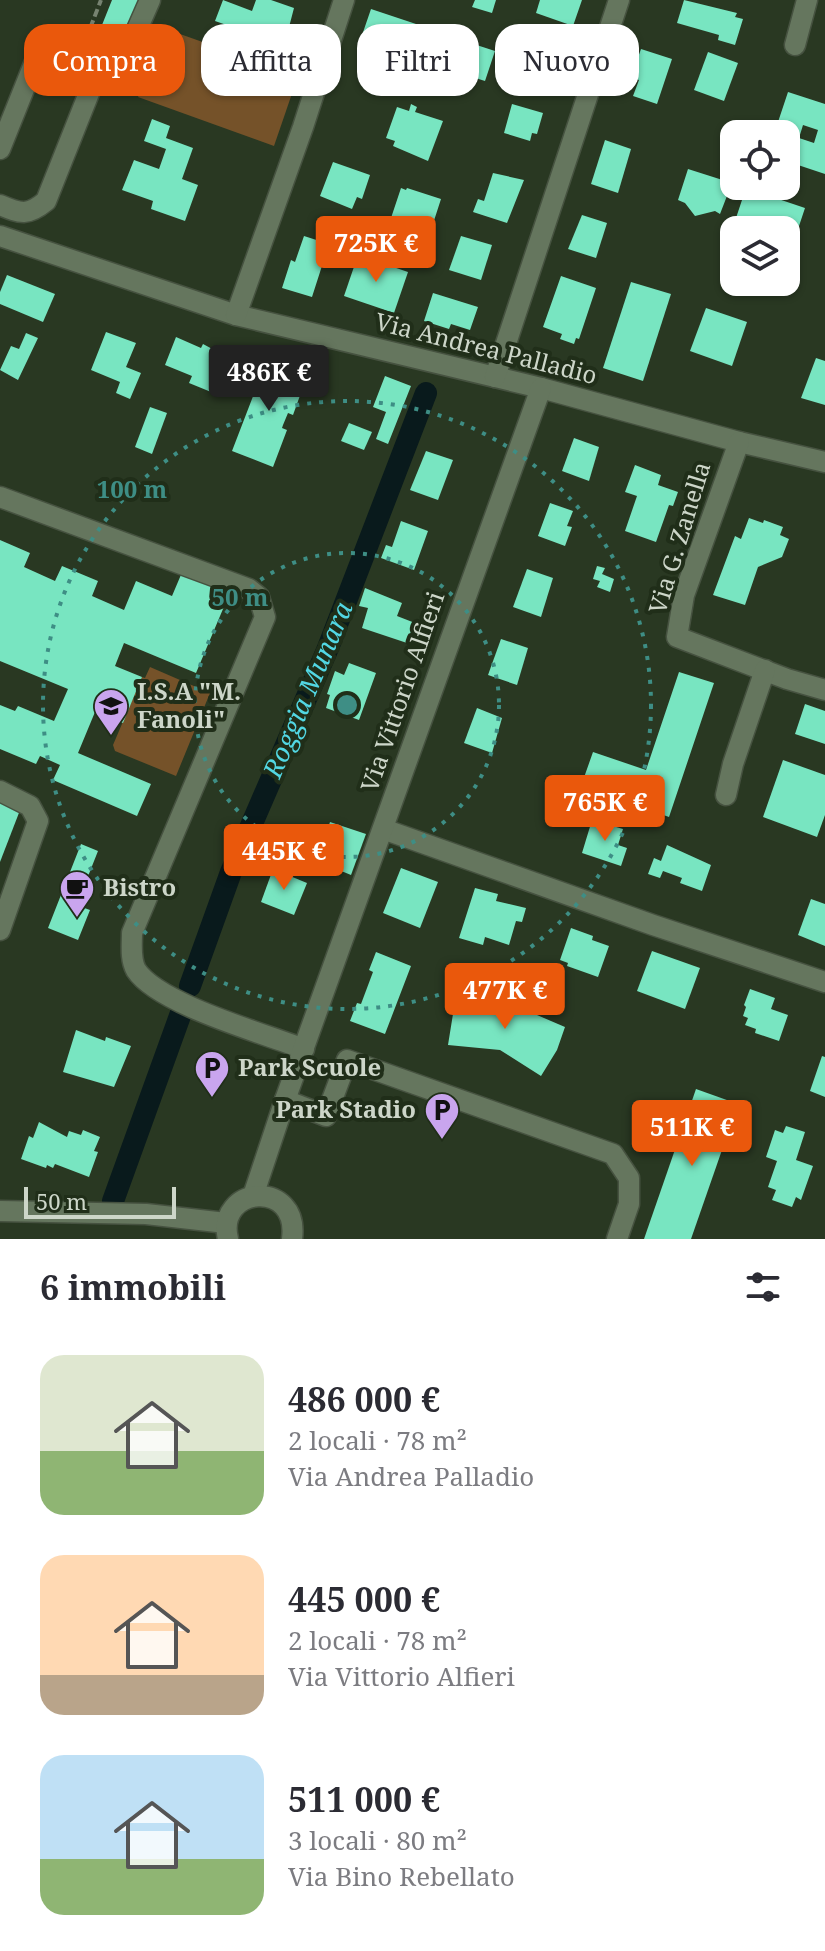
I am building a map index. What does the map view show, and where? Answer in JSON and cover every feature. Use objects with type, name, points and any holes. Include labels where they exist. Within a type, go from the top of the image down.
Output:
[{"type":"street","points":[[139,24],[150,0]]},
{"type":"street","points":[[236,315],[303,127],[344,0]]},
{"type":"street","points":[[495,377],[619,0]]},
{"type":"street","points":[[795,45],[807,0]]},
{"type":"street","points":[[0,149],[24,89]]},
{"type":"street","points":[[0,205],[19,213],[34,211],[46,201],[88,96]]},
{"type":"street","name":"Via Andrea Palladio","points":[[0,236],[236,315],[541,388],[825,462]]},
{"type":"street","name":"Via Vittorio Alfieri","points":[[253,1196],[541,388]]},
{"type":"street","name":"Via G. Zanella","points":[[739,442],[684,595],[677,637],[825,690]]},
{"type":"street","points":[[0,497],[249,589],[259,597],[265,617],[132,933],[132,960],[149,986],[177,1001],[304,1049]]},
{"type":"street","points":[[726,795],[733,764],[765,670]]},
{"type":"street","points":[[0,791],[30,806],[38,821],[0,930]]},
{"type":"street","points":[[383,829],[825,982]]},
{"type":"street","points":[[285,1100],[326,1116],[347,1060],[613,1154],[629,1178],[629,1204],[617,1239]]},
{"type":"street","points":[[0,1211],[146,1214],[227,1231],[235,1205],[253,1196],[276,1200],[285,1207],[291,1217],[292,1239]]},
{"type":"path","points":[[95,24],[101,0]]},
{"type":"shaded area","points":[[185,36],[201,41],[201,96],[291,96],[274,146],[138,97],[185,96]]},
{"type":"shaded area","points":[[150,667],[210,693],[176,776],[115,751],[113,745],[142,677],[145,678]]},
{"type":"building","points":[[112,0],[141,0],[131,24],[102,24]]},
{"type":"building","points":[[223,0],[252,11],[256,0],[271,0],[294,8],[290,24],[224,24],[215,21]]},
{"type":"building","points":[[475,0],[496,0],[492,13],[472,7]]},
{"type":"building","points":[[540,0],[582,0],[574,24],[536,13]]},
{"type":"building","points":[[684,0],[737,13],[735,17],[743,19],[735,45],[718,40],[719,35],[677,23]]},
{"type":"building","points":[[371,9],[416,24],[366,24]]},
{"type":"building","points":[[479,46],[495,51],[485,81],[479,79]]},
{"type":"building","points":[[641,49],[672,59],[657,104],[633,96],[639,96]]},
{"type":"building","points":[[708,52],[738,63],[724,101],[694,90]]},
{"type":"building","points":[[788,92],[825,104],[825,174],[800,166],[800,138],[814,143],[818,130],[803,125],[800,135],[800,120],[779,120]]},
{"type":"building","points":[[411,104],[417,107],[415,112],[443,121],[428,161],[393,146],[395,141],[386,138],[397,107],[409,111]]},
{"type":"building","points":[[512,104],[543,113],[537,134],[532,133],[530,141],[504,133]]},
{"type":"building","points":[[152,119],[170,126],[166,138],[193,148],[182,179],[198,185],[185,221],[151,209],[153,201],[122,190],[134,160],[159,169],[166,149],[144,141]]},
{"type":"building","points":[[605,140],[631,149],[618,193],[591,184]]},
{"type":"building","points":[[333,162],[370,175],[362,199],[357,197],[352,209],[320,196]]},
{"type":"building","points":[[688,169],[720,179],[720,200],[725,200],[720,214],[715,211],[695,216],[685,203],[678,200]]},
{"type":"building","points":[[493,173],[524,180],[507,223],[473,212],[478,199],[484,201]]},
{"type":"building","points":[[401,188],[441,199],[430,233],[415,228],[412,235],[388,227]]},
{"type":"building","points":[[742,200],[781,200],[805,208],[800,223],[800,216],[737,216]]},
{"type":"building","points":[[582,215],[607,223],[596,258],[568,249]]},
{"type":"building","points":[[304,236],[329,244],[312,297],[282,288],[291,260],[295,262]]},
{"type":"building","points":[[461,236],[492,245],[481,280],[449,270]]},
{"type":"building","points":[[358,255],[408,272],[394,313],[344,296]]},
{"type":"building","points":[[7,275],[55,294],[43,322],[0,304],[0,292]]},
{"type":"building","points":[[561,276],[596,288],[579,339],[576,338],[574,344],[560,339],[562,334],[543,327]]},
{"type":"building","points":[[631,282],[671,294],[643,381],[603,368]]},
{"type":"building","points":[[433,293],[478,307],[470,330],[451,324],[449,329],[424,321]]},
{"type":"building","points":[[706,308],[747,322],[732,366],[690,351]]},
{"type":"building","points":[[106,332],[136,343],[126,367],[141,373],[130,399],[116,393],[120,382],[91,370]]},
{"type":"building","points":[[26,333],[38,338],[18,380],[0,370],[11,346],[19,349]]},
{"type":"building","points":[[176,337],[201,348],[203,344],[231,359],[216,394],[189,383],[192,376],[165,365]]},
{"type":"building","points":[[816,358],[825,361],[825,405],[801,398]]},
{"type":"building","points":[[267,360],[307,376],[293,415],[288,413],[283,425],[282,428],[287,430],[273,467],[232,451]]},
{"type":"building","points":[[385,376],[411,386],[388,444],[376,439],[386,412],[373,407]]},
{"type":"building","points":[[150,407],[167,413],[152,454],[135,447]]},
{"type":"building","points":[[349,423],[372,432],[364,450],[341,441]]},
{"type":"building","points":[[574,438],[599,447],[589,481],[562,471]]},
{"type":"building","points":[[426,451],[453,460],[438,500],[410,490]]},
{"type":"building","points":[[635,465],[661,475],[658,485],[678,492],[673,506],[669,505],[656,542],[625,531],[637,496],[625,492]]},
{"type":"building","points":[[550,503],[573,511],[567,526],[572,527],[565,546],[538,536]]},
{"type":"building","points":[[749,518],[783,527],[780,535],[789,539],[782,557],[758,567],[745,605],[713,595],[735,536],[741,539]]},
{"type":"building","points":[[401,521],[428,531],[414,570],[381,558],[386,545],[392,547]]},
{"type":"building","points":[[0,540],[30,553],[24,567],[55,581],[62,566],[98,581],[92,596],[124,610],[136,581],[172,596],[183,570],[231,590],[196,673],[124,643],[115,666],[142,677],[123,723],[95,712],[78,753],[151,784],[137,816],[53,780],[60,765],[40,756],[36,764],[0,749],[0,705],[15,711],[18,706],[54,721],[68,689],[0,661]]},
{"type":"building","points":[[597,566],[605,568],[602,574],[614,579],[610,592],[597,587],[600,581],[593,579]]},
{"type":"building","points":[[527,569],[553,578],[541,617],[513,607]]},
{"type":"building","points":[[365,588],[402,603],[397,616],[415,623],[407,643],[362,628],[368,608],[359,606]]},
{"type":"building","points":[[501,639],[528,648],[517,685],[488,675]]},
{"type":"building","points":[[349,663],[376,673],[359,720],[326,708],[335,671],[344,675]]},
{"type":"building","points":[[679,672],[714,683],[669,817],[581,786],[593,752],[646,770]]},
{"type":"building","points":[[805,704],[825,711],[825,744],[795,734]]},
{"type":"building","points":[[477,708],[502,718],[492,753],[464,743]]},
{"type":"building","points":[[783,760],[825,775],[825,815],[817,837],[763,817]]},
{"type":"building","points":[[0,797],[22,805],[0,862]]},
{"type":"building","points":[[592,820],[623,829],[618,845],[627,848],[621,866],[582,853]]},
{"type":"building","points":[[330,822],[366,834],[351,875],[317,861]]},
{"type":"building","points":[[81,844],[98,851],[81,894],[78,893],[73,904],[90,910],[78,940],[48,928]]},
{"type":"building","points":[[667,845],[711,865],[702,891],[680,883],[682,878],[663,871],[660,878],[648,874],[654,858],[661,861]]},
{"type":"building","points":[[401,868],[438,882],[420,928],[383,913]]},
{"type":"building","points":[[273,869],[307,883],[294,915],[261,902]]},
{"type":"building","points":[[475,888],[498,894],[496,901],[526,908],[522,922],[516,921],[509,945],[485,937],[483,945],[459,938]]},
{"type":"building","points":[[811,899],[825,904],[825,946],[798,935]]},
{"type":"building","points":[[571,928],[609,946],[598,977],[567,966],[568,963],[560,960]]},
{"type":"building","points":[[652,951],[700,968],[685,1009],[637,991]]},
{"type":"building","points":[[376,952],[411,966],[385,1034],[350,1021],[357,1003],[361,1004],[373,972],[369,970]]},
{"type":"building","points":[[750,989],[775,998],[771,1009],[788,1015],[779,1041],[755,1033],[756,1029],[745,1025],[748,1018],[743,1016],[744,1005]]},
{"type":"building","points":[[461,991],[565,1027],[557,1050],[541,1076],[500,1050],[448,1045]]},
{"type":"building","points":[[76,1030],[105,1041],[106,1037],[131,1046],[114,1087],[63,1072]]},
{"type":"building","points":[[822,1056],[825,1057],[825,1097],[810,1091]]},
{"type":"building","points":[[696,1089],[738,1104],[691,1239],[644,1239]]},
{"type":"building","points":[[39,1122],[67,1137],[69,1131],[81,1135],[83,1130],[100,1137],[89,1177],[55,1164],[53,1168],[47,1165],[46,1168],[21,1159],[29,1136],[33,1138]]},
{"type":"building","points":[[786,1126],[805,1132],[796,1160],[813,1166],[801,1200],[796,1197],[792,1207],[772,1200],[776,1190],[768,1187],[777,1161],[766,1157],[775,1130],[783,1133]]},
{"type":"waterway","name":"Roggia Munara","points":[[190,986],[231,872],[328,648],[426,393]]},
{"type":"waterway","name":"Roggia Munara","points":[[113,1201],[181,1013]]},
{"type":"place","name":"I.S.A \"M. Fanoli\"","points":[[111,737]]},
{"type":"place","name":"Bistro","points":[[77,919]]},
{"type":"place","name":"Park Scuole","points":[[212,1099]]},
{"type":"place","name":"Park Stadio","points":[[442,1141]]}]
